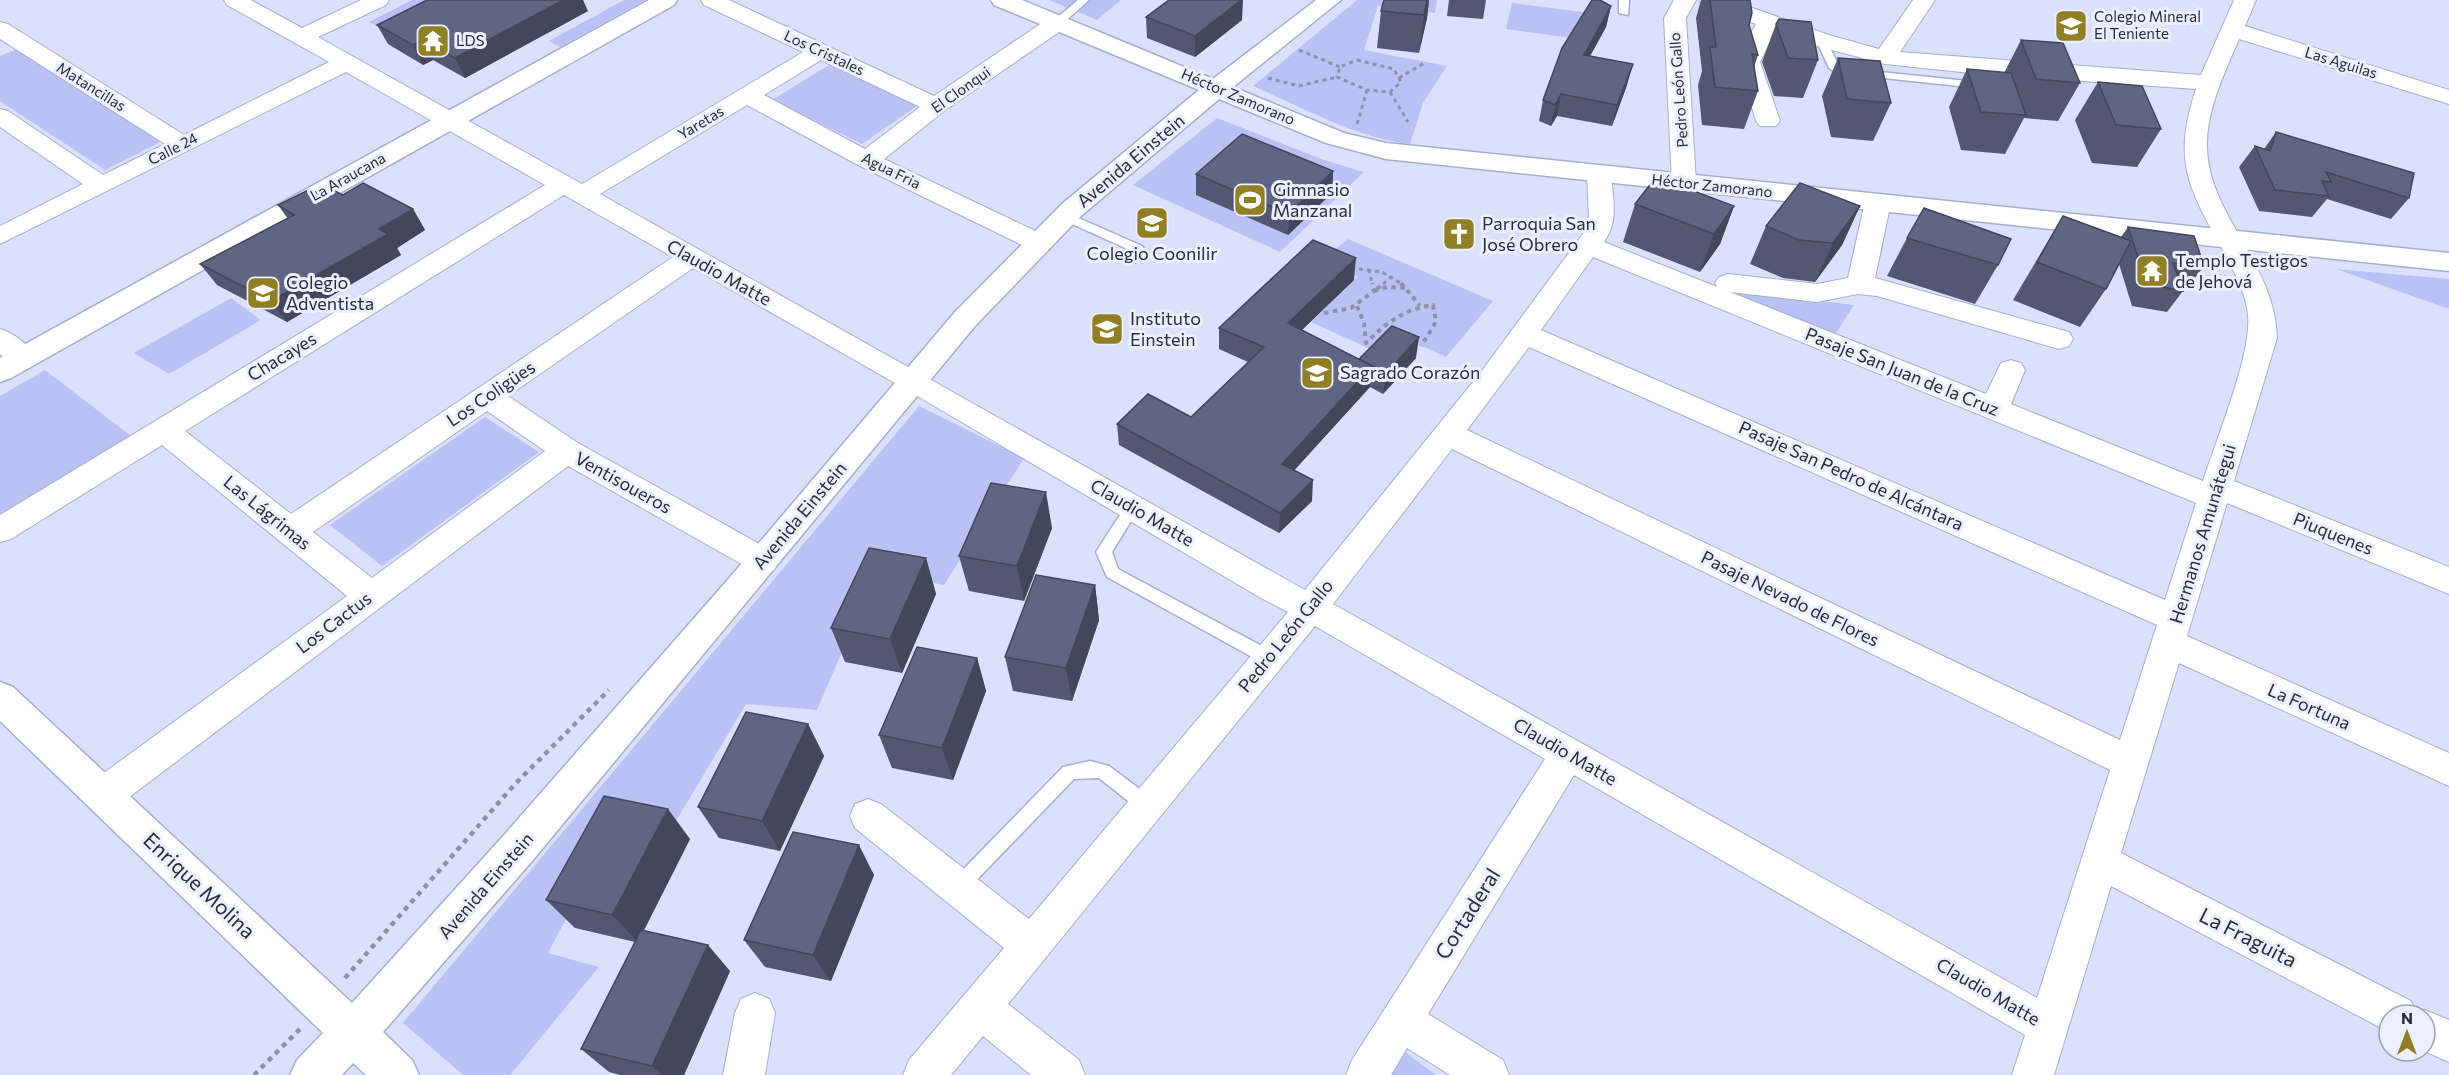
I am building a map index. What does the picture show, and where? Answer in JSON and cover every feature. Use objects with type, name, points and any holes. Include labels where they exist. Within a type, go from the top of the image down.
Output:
[{"type":"street","name":"Claudio Matte","points":[[235,0],[912,380],[1272,589],[1310,607],[2048,1026]]},
{"type":"street","points":[[301,37],[378,0]]},
{"type":"street","name":"La Araucana","points":[[12,365],[666,0]]},
{"type":"street","name":"Los Cristales","points":[[712,0],[936,106]]},
{"type":"street","name":"Héctor Zamorano","points":[[1002,0],[1057,23],[1229,80],[1359,145],[1422,156],[1599,175],[2228,237],[2449,262]]},
{"type":"street","name":"Avenida Einstein","points":[[312,1075],[475,899],[763,561],[912,380],[1037,242],[1155,139],[1330,0]]},
{"type":"street","name":"Pedro León Gallo","points":[[1684,183],[1675,18],[1685,0]]},
{"type":"street","points":[[1710,0],[1821,40],[1885,57],[1980,67],[2210,83]]},
{"type":"street","points":[[1885,57],[1924,0]]},
{"type":"street","name":"Hermanos Amunátegui","points":[[2033,1075],[2263,338],[2257,294],[2203,184],[2195,149],[2200,113],[2210,83],[2245,0]]},
{"type":"street","points":[[1768,121],[1749,62],[1750,55],[1769,21]]},
{"type":"street","name":"El Clonqui","points":[[867,160],[936,106],[1057,23]]},
{"type":"street","name":"Las Aguilas","points":[[2233,30],[2449,97]]},
{"type":"street","name":"Matancillas","points":[[6,38],[182,144]]},
{"type":"street","name":"Yaretas","points":[[572,190],[747,95],[820,51]]},
{"type":"street","name":"Calle 24","points":[[0,236],[346,63]]},
{"type":"street","name":"Agua Fria","points":[[747,95],[867,160],[1037,242]]},
{"type":"street","points":[[0,116],[100,185]]},
{"type":"street","name":"Pedro León Gallo","points":[[924,1075],[1269,658],[1525,334],[1590,246],[1602,218],[1599,175]]},
{"type":"street","name":"Chacayes","points":[[0,530],[163,430],[572,190]]},
{"type":"street","points":[[1858,285],[1863,274],[1878,202]]},
{"type":"street","name":"Pasaje San Juan de la Cruz","points":[[1590,246],[1994,409],[2216,493]]},
{"type":"street","name":"Los Coligües","points":[[290,531],[691,257]]},
{"type":"street","points":[[1728,283],[1817,293],[1858,285],[1878,287],[2059,339]]},
{"type":"street","name":"Pasaje San Pedro de Alcántara","points":[[1525,334],[2173,631]]},
{"type":"street","points":[[0,339],[12,365]]},
{"type":"street","points":[[1994,409],[2011,370]]},
{"type":"street","name":"Ventisoueros","points":[[487,396],[567,451],[763,561]]},
{"type":"street","name":"Las Lágrimas","points":[[163,430],[372,596]]},
{"type":"street","name":"Pasaje Nevado de Flores","points":[[1448,434],[2132,763]]},
{"type":"street","name":"Los Cactus","points":[[102,795],[567,451]]},
{"type":"street","name":"Piuquenes","points":[[2216,493],[2449,581]]},
{"type":"street","name":"La Fortuna","points":[[2173,631],[2449,770]]},
{"type":"street","name":"Enrique Molina","points":[[0,698],[397,1075]]},
{"type":"street","name":"Cortaderal","points":[[1367,1075],[1568,753]]},
{"type":"street","points":[[868,816],[959,886],[1030,945]]},
{"type":"street","name":"La Fraguita","points":[[2100,861],[2377,1005]]},
{"type":"street","points":[[979,1007],[1064,1075]]},
{"type":"street","points":[[744,1075],[755,1013]]},
{"type":"street","points":[[1402,1021],[1488,1075]]},
{"type":"lane","points":[[1057,23],[1084,0]]},
{"type":"lane","points":[[1624,0],[1624,13]]},
{"type":"lane","points":[[1821,40],[1834,68],[1848,73],[1968,84],[1977,81],[1980,67]]},
{"type":"lane","points":[[1065,216],[1138,249]]},
{"type":"lane","points":[[1132,508],[1104,552],[1112,573],[1269,658]]},
{"type":"lane","points":[[959,886],[1069,771],[1090,769],[1103,771],[1148,806]]},
{"type":"path","points":[[1229,80],[1299,86],[1337,77],[1367,90],[1390,92],[1401,82],[1394,69],[1357,60],[1340,67],[1277,42]]},
{"type":"path","points":[[1399,78],[1426,62]]},
{"type":"path","points":[[1337,77],[1340,67]]},
{"type":"path","points":[[1359,145],[1355,131],[1367,90]]},
{"type":"path","points":[[1390,92],[1408,122]]},
{"type":"path","points":[[1347,268],[1368,268],[1392,276],[1408,288],[1420,306]]},
{"type":"path","points":[[1368,268],[1374,291]]},
{"type":"path","points":[[1324,313],[1357,306],[1392,276]]},
{"type":"path","points":[[1374,291],[1387,287],[1408,288]]},
{"type":"path","points":[[1357,306],[1364,323],[1366,343],[1396,314],[1420,306],[1433,305],[1438,315],[1430,336],[1421,346]]},
{"type":"shaded area","points":[[412,0],[444,0],[391,33],[369,22]]},
{"type":"shaded area","points":[[624,0],[645,0],[560,47],[549,41]]},
{"type":"shaded area","points":[[1049,0],[1121,0],[1097,20]]},
{"type":"shaded area","points":[[1357,0],[1437,0],[1435,13],[1378,6],[1364,50],[1447,66],[1423,103],[1410,144],[1369,136],[1350,129],[1253,86]]},
{"type":"shaded area","points":[[1512,3],[1598,14],[1594,41],[1506,29]]},
{"type":"shaded area","points":[[17,49],[164,140],[105,170],[0,101],[0,56]]},
{"type":"shaded area","points":[[829,65],[917,106],[862,144],[772,100]]},
{"type":"shaded area","name":"Gimnasio Manzanal","points":[[1217,118],[1324,160],[1364,172],[1280,252],[1133,185]]},
{"type":"shaded area","points":[[1348,239],[1493,301],[1446,357],[1400,336],[1381,354],[1311,322],[1357,277],[1322,261]]},
{"type":"shaded area","points":[[2336,269],[2449,279],[2449,309]]},
{"type":"shaded area","points":[[1722,289],[1854,305],[1832,339]]},
{"type":"shaded area","points":[[231,298],[261,320],[169,374],[134,353]]},
{"type":"shaded area","points":[[45,370],[131,436],[0,518],[0,396]]},
{"type":"shaded area","points":[[919,406],[1024,458],[944,585],[877,571],[817,710],[746,704],[676,821],[622,813],[548,953],[599,967],[510,1075],[463,1075],[403,1023]]},
{"type":"shaded area","points":[[485,417],[539,452],[382,566],[330,525]]},
{"type":"shaded area","points":[[1394,1044],[1436,1075],[1374,1075]]},
{"type":"building","points":[[427,0],[563,0],[455,58],[423,40],[413,45],[377,25]]},
{"type":"building","points":[[1169,0],[1241,0],[1195,36],[1146,17]]},
{"type":"building","points":[[1384,0],[1427,0],[1424,15],[1381,11]]},
{"type":"building","points":[[1592,0],[1600,0],[1611,6],[1584,55],[1633,64],[1617,105],[1561,94],[1555,105],[1543,100],[1562,48]]},
{"type":"building","points":[[1710,0],[1750,0],[1752,13],[1749,25],[1758,55],[1752,54],[1758,91],[1715,87],[1710,47],[1716,47]]},
{"type":"building","points":[[1779,19],[1811,22],[1818,60],[1788,58],[1776,24]]},
{"type":"building","points":[[2021,40],[2063,43],[2080,83],[2036,79]]},
{"type":"building","points":[[1838,58],[1880,61],[1891,103],[1847,99]]},
{"type":"building","points":[[1967,69],[2011,73],[2026,115],[1981,112]]},
{"type":"building","points":[[2098,82],[2142,86],[2161,129],[2116,125]]},
{"type":"building","points":[[2276,132],[2414,173],[2409,198],[2326,172],[2331,182],[2322,181],[2329,196],[2275,190],[2255,146],[2270,151]]},
{"type":"building","points":[[1242,134],[1333,171],[1289,214],[1196,174]]},
{"type":"building","points":[[1656,177],[1734,206],[1714,234],[1635,204]]},
{"type":"building","points":[[363,183],[413,209],[379,229],[388,234],[271,301],[200,264],[294,215],[278,205],[310,189],[321,195],[333,190],[343,195]]},
{"type":"building","points":[[1800,183],[1860,206],[1833,243],[1799,240],[1766,226]]},
{"type":"building","points":[[1924,208],[2011,239],[1998,265],[1907,238]]},
{"type":"building","points":[[2063,216],[2131,241],[2106,289],[2037,262]]},
{"type":"building","points":[[2128,227],[2194,236],[2204,266],[2173,263],[2183,291],[2147,284]]},
{"type":"building","points":[[1313,240],[1356,258],[1288,323],[1372,366],[1282,464],[1313,480],[1280,513],[1117,424],[1148,394],[1191,417],[1264,347],[1219,328]]},
{"type":"building","points":[[1392,326],[1419,337],[1386,373],[1359,359]]},
{"type":"building","points":[[991,483],[1046,492],[1017,566],[959,556]]},
{"type":"building","points":[[869,548],[926,558],[890,639],[831,628]]},
{"type":"building","points":[[1036,575],[1095,585],[1066,668],[1005,657]]},
{"type":"building","points":[[917,647],[977,658],[942,748],[879,735]]},
{"type":"building","points":[[746,712],[808,724],[762,821],[698,807]]},
{"type":"building","points":[[604,796],[668,809],[612,915],[546,900]]},
{"type":"building","points":[[793,832],[859,845],[813,955],[744,940]]},
{"type":"building","points":[[641,930],[708,945],[652,1066],[581,1049]]},
{"type":"place","name":"Colegio Mineral El Teniente","points":[[2071,26]]},
{"type":"place","name":"LDS","points":[[433,41]]},
{"type":"place","name":"Gimnasio Manzanal","points":[[1250,200]]},
{"type":"place","name":"Colegio Coonilir","points":[[1152,223]]},
{"type":"place","name":"Parroquia San José Obrero","points":[[1459,234]]},
{"type":"place","name":"Templo Testigos de Jehová","points":[[2152,271]]},
{"type":"place","name":"Colegio Adventista","points":[[263,293]]},
{"type":"place","name":"Instituto Einstein","points":[[1107,329]]},
{"type":"place","name":"Sagrado Corazón","points":[[1317,373]]}]
